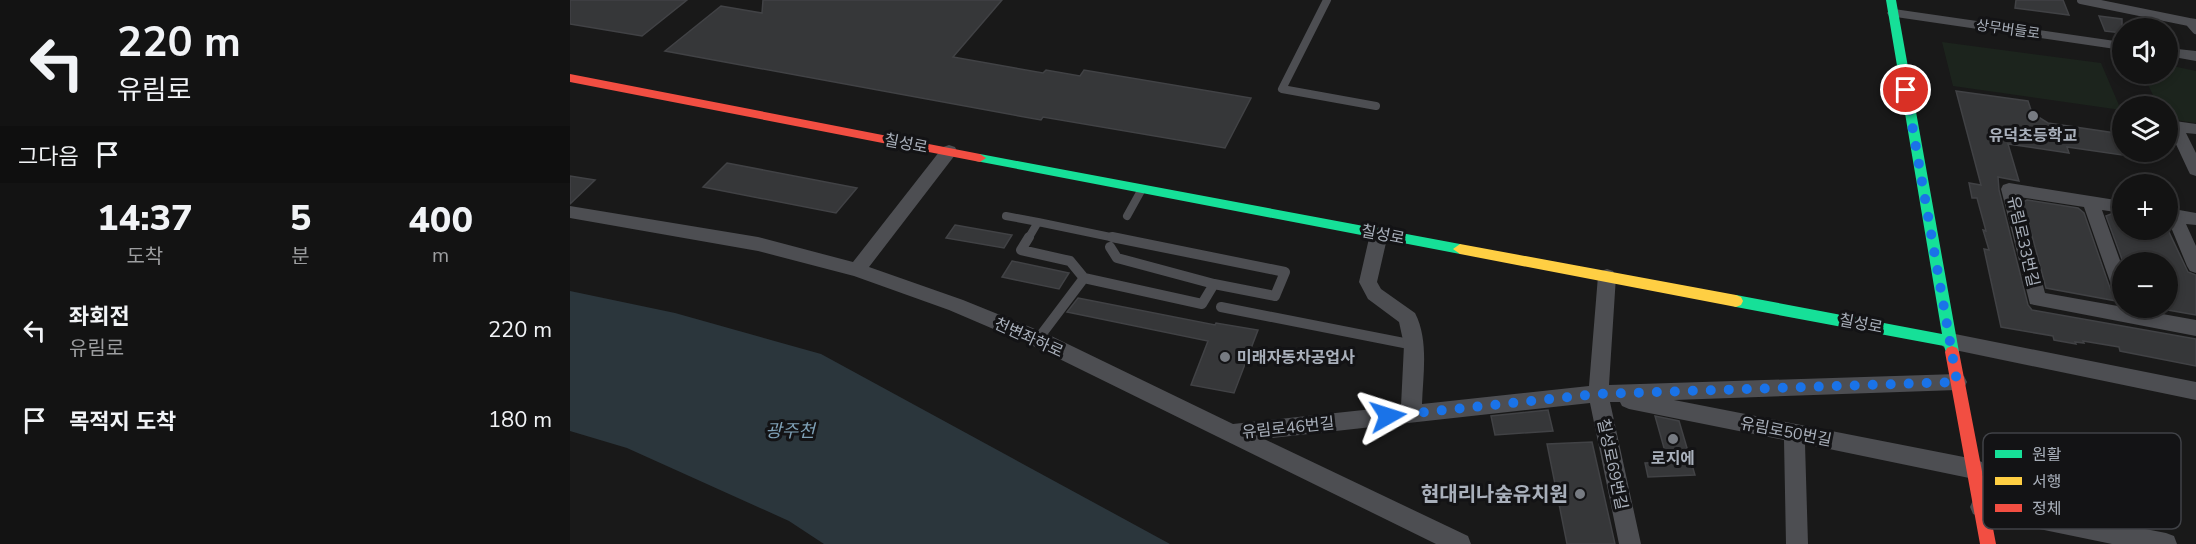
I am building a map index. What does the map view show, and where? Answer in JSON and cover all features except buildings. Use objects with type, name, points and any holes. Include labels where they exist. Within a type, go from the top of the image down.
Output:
[{"type":"street","name":"상무버들로","points":[[1892,6],[2112,44]]},
{"type":"street","points":[[1892,6],[1957,382],[1983,518]]},
{"type":"street","points":[[2178,53],[2196,56]]},
{"type":"street","name":"칠성로","points":[[571,79],[1379,234],[1950,340],[2196,391]]},
{"type":"street","points":[[2196,129],[2175,126],[2196,170]]},
{"type":"street","points":[[857,270],[949,151]]},
{"type":"street","name":"유림로33번길","points":[[2112,205],[2009,189],[2037,299],[2112,309]]},
{"type":"street","points":[[2090,201],[2112,262]]},
{"type":"street","name":"천변좌하로","points":[[570,212],[758,244],[857,270],[956,305],[1038,339],[1460,544]]},
{"type":"street","points":[[2178,215],[2196,219]]},
{"type":"street","points":[[2178,229],[2196,266]]},
{"type":"street","points":[[1379,234],[1368,282],[1374,294],[1408,318],[1414,345],[1411,414]]},
{"type":"street","name":"칠성로69번길","points":[[1607,276],[1598,394],[1630,544]]},
{"type":"street","points":[[2155,318],[2196,328]]},
{"type":"street","name":"유림로46번길","points":[[1230,433],[1598,394],[1957,382]]},
{"type":"street","name":"유림로50번길","points":[[1598,394],[1974,469]]},
{"type":"street","points":[[1794,432],[1797,544]]},
{"type":"street","points":[[1985,529],[1988,544]]},
{"type":"street","points":[[2091,529],[2166,544]]},
{"type":"lane","points":[[1327,0],[1282,90],[1376,106]]},
{"type":"lane","points":[[2081,0],[2193,23],[2196,30]]},
{"type":"lane","points":[[1126,216],[1142,189]]},
{"type":"lane","points":[[1006,216],[1285,272],[1275,296],[1214,284],[1118,258],[1110,247]]},
{"type":"lane","points":[[1038,222],[1021,250],[1070,261],[1084,278],[1202,304],[1214,284]]},
{"type":"lane","points":[[1038,339],[1084,278]]},
{"type":"lane","points":[[1221,307],[1414,345]]},
{"type":"shaded area","points":[[1942,42],[2101,63],[2115,96],[2112,96],[2112,109],[1953,86]]},
{"type":"shaded area","points":[[2178,67],[2196,71],[2196,123],[2178,120],[2178,96],[2153,96],[2148,84],[2178,84]]},
{"type":"water","name":"광주천","points":[[570,291],[675,313],[821,354],[1170,544],[824,544],[789,521],[627,448],[570,431]]},
{"type":"traffic: fast","points":[[1891,0],[1952,352]]},
{"type":"traffic: fast","points":[[980,158],[1460,249]]},
{"type":"traffic: fast","points":[[1736,301],[1950,341]]},
{"type":"traffic: slow","points":[[1460,249],[1736,301]]},
{"type":"traffic: jam","points":[[570,78],[980,158]]},
{"type":"traffic: jam","points":[[1952,352],[1983,517]]},
{"type":"traffic: jam","points":[[1985,529],[1988,544]]},
{"type":"place","name":"유덕초등학교","points":[[2033,116]]},
{"type":"place","name":"미래자동차공업사","points":[[1225,357]]},
{"type":"place","name":"로지에","points":[[1673,439]]},
{"type":"place","name":"현대리나숲유치원","points":[[1580,494]]},
{"type":"route","points":[[1388,416],[1598,394],[1957,382],[1906,90]]}]
